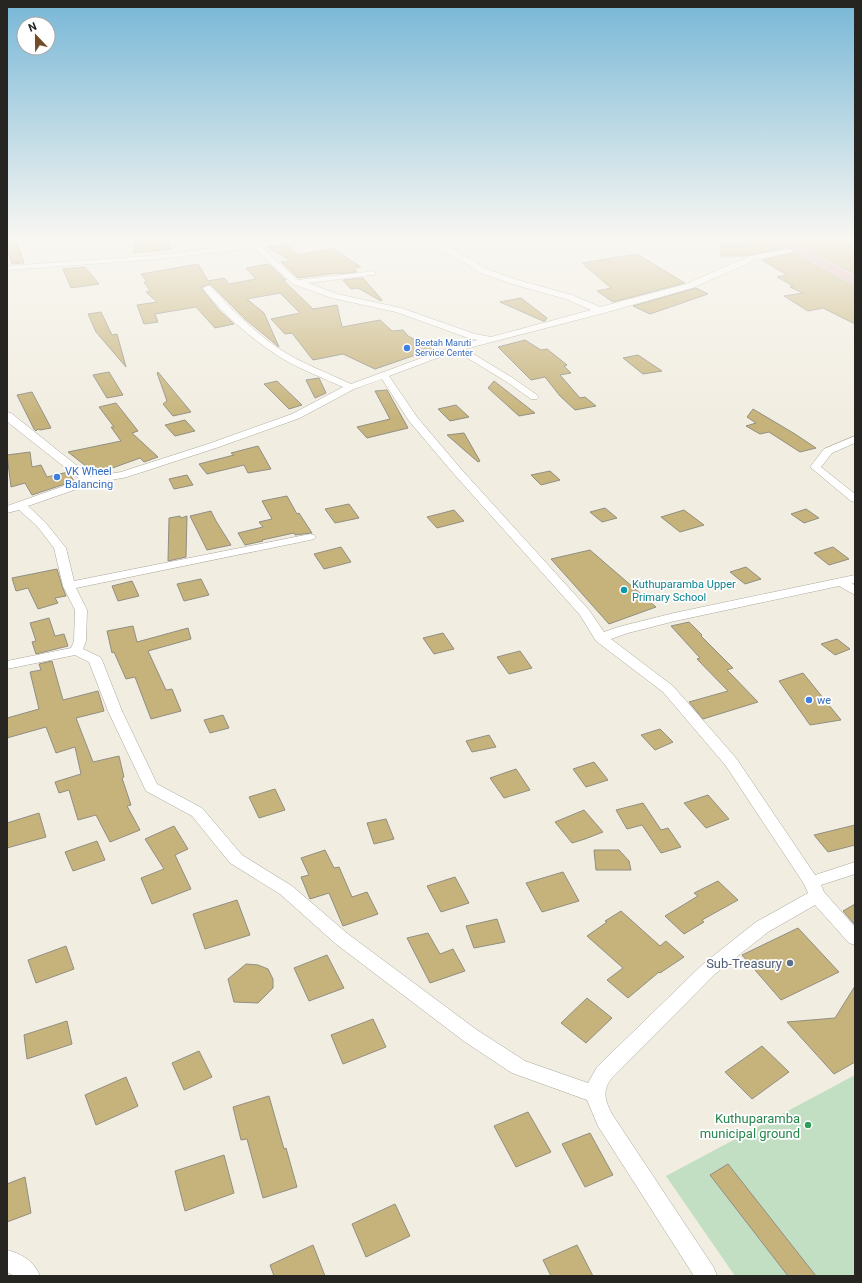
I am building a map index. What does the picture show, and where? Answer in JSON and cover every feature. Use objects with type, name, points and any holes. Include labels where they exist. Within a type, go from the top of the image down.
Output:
[{"type":"street","points":[[217,299],[268,345],[291,359],[350,387]]},
{"type":"street","points":[[347,299],[398,310],[474,337],[497,338]]},
{"type":"street","points":[[573,299],[601,311]]},
{"type":"street","points":[[14,508],[90,481],[123,475],[296,416],[350,387],[384,376],[414,362],[457,348],[644,299]]},
{"type":"street","points":[[457,348],[510,380],[534,397]]},
{"type":"street","points":[[384,376],[392,384],[413,419],[456,471],[586,613],[601,638],[668,689],[731,762],[814,889],[855,938]]},
{"type":"street","points":[[7,415],[90,481]]},
{"type":"street","points":[[855,439],[828,451],[815,467],[855,499]]},
{"type":"street","points":[[14,508],[41,524],[60,548],[69,586],[81,610],[80,641],[76,651]]},
{"type":"street","points":[[69,586],[310,537]]},
{"type":"street","points":[[601,638],[623,630],[674,617],[855,579]]},
{"type":"street","points":[[841,582],[855,591]]},
{"type":"street","points":[[7,665],[76,651],[95,660],[115,711],[151,787],[197,812],[236,859],[286,890],[342,939],[471,1036],[519,1067],[594,1094]]},
{"type":"street","points":[[706,1276],[597,1107],[594,1094],[596,1083],[604,1073],[709,969],[762,927],[814,889],[855,868]]},
{"type":"street","points":[[7,1261],[16,1263],[29,1276]]},
{"type":"green space","name":"Kuthuparamba municipal ground","points":[[855,1075],[855,1276],[735,1276],[666,1176]]},
{"type":"building","points":[[154,299],[210,299],[234,324],[215,328],[196,307],[155,314],[158,322],[144,324],[137,305],[157,302]]},
{"type":"building","points":[[225,299],[248,299],[264,313],[279,347],[245,319]]},
{"type":"building","points":[[286,299],[303,299],[313,309],[337,305],[342,327],[380,320],[392,331],[403,330],[408,336],[433,349],[375,369],[343,354],[313,360],[292,333],[285,334],[271,319],[300,313]]},
{"type":"building","points":[[522,299],[547,318],[543,321],[500,302]]},
{"type":"building","points":[[608,299],[625,299],[613,302]]},
{"type":"building","points":[[658,299],[694,299],[650,314],[633,306]]},
{"type":"building","points":[[789,299],[855,299],[855,324],[823,308],[808,311]]},
{"type":"building","points":[[101,312],[112,335],[117,334],[126,367],[96,332],[88,314]]},
{"type":"building","points":[[525,340],[541,350],[547,349],[567,365],[564,366],[571,373],[560,375],[580,398],[585,397],[596,406],[575,410],[560,396],[545,377],[531,380],[498,347]]},
{"type":"building","points":[[638,355],[662,371],[643,374],[623,358]]},
{"type":"building","points":[[109,372],[123,395],[107,398],[93,375]]},
{"type":"building","points":[[158,372],[191,412],[173,416],[163,404],[167,401],[157,373]]},
{"type":"building","points":[[319,378],[326,393],[315,398],[306,380]]},
{"type":"building","points":[[277,381],[302,405],[289,409],[264,384]]},
{"type":"building","points":[[494,381],[535,413],[519,416],[488,388]]},
{"type":"building","points":[[387,390],[408,428],[367,438],[357,427],[390,419],[375,391]]},
{"type":"building","points":[[32,392],[51,428],[38,429],[36,431],[34,429],[17,395]]},
{"type":"building","points":[[116,403],[138,431],[132,433],[158,457],[144,462],[140,458],[96,474],[68,452],[121,441],[111,427],[114,427],[99,407]]},
{"type":"building","points":[[456,405],[469,417],[450,421],[438,409]]},
{"type":"building","points":[[753,409],[816,448],[800,452],[769,432],[760,434],[746,426],[756,423],[747,417]]},
{"type":"building","points":[[185,420],[195,431],[175,436],[165,425]]},
{"type":"building","points":[[464,433],[480,461],[478,462],[447,435]]},
{"type":"building","points":[[258,446],[271,469],[248,473],[244,465],[207,474],[199,464],[234,455],[231,453]]},
{"type":"building","points":[[30,452],[32,467],[41,465],[47,477],[68,472],[74,481],[32,495],[25,483],[11,487],[7,455]]},
{"type":"building","points":[[550,471],[560,480],[541,485],[531,475]]},
{"type":"building","points":[[187,475],[193,485],[174,489],[169,479]]},
{"type":"building","points":[[287,496],[297,514],[299,513],[312,533],[295,535],[294,533],[245,545],[238,533],[263,527],[259,522],[272,519],[262,501]]},
{"type":"building","points":[[349,504],[359,518],[335,523],[325,509]]},
{"type":"building","points":[[605,508],[617,518],[602,522],[590,512]]},
{"type":"building","points":[[806,509],[819,518],[804,523],[791,514]]},
{"type":"building","points":[[454,510],[464,521],[437,528],[427,517]]},
{"type":"building","points":[[684,510],[704,525],[680,532],[661,517]]},
{"type":"building","points":[[211,511],[231,545],[207,550],[190,516]]},
{"type":"building","points":[[180,516],[181,518],[187,516],[186,557],[168,561],[169,518]]},
{"type":"building","points":[[341,547],[351,562],[324,569],[314,554]]},
{"type":"building","points":[[833,547],[849,559],[829,565],[814,553]]},
{"type":"building","points":[[590,550],[656,607],[609,624],[551,559]]},
{"type":"building","points":[[746,567],[761,579],[745,584],[730,572]]},
{"type":"building","points":[[57,569],[66,596],[55,598],[58,603],[38,609],[28,588],[16,591],[12,578]]},
{"type":"building","points":[[201,579],[209,595],[184,601],[177,584]]},
{"type":"building","points":[[132,581],[139,596],[118,601],[112,586]]},
{"type":"building","points":[[49,618],[55,636],[64,634],[68,646],[36,654],[32,642],[36,641],[30,623]]},
{"type":"building","points":[[689,622],[733,668],[727,670],[758,702],[703,719],[689,702],[728,691],[697,659],[700,658],[671,626]]},
{"type":"building","points":[[133,626],[137,642],[188,628],[191,639],[148,651],[166,690],[172,689],[181,711],[151,719],[135,677],[126,679],[114,652],[112,653],[107,631]]},
{"type":"building","points":[[443,633],[454,649],[434,654],[423,638]]},
{"type":"building","points":[[837,639],[850,649],[835,655],[821,644]]},
{"type":"building","points":[[520,651],[532,668],[509,674],[497,657]]},
{"type":"building","points":[[52,661],[63,700],[98,691],[104,711],[76,718],[93,762],[119,756],[124,777],[122,778],[131,805],[127,806],[140,830],[110,842],[96,815],[78,820],[69,790],[59,793],[55,782],[81,774],[75,747],[56,753],[46,727],[7,738],[7,718],[39,709],[30,672],[41,670],[39,664]]},
{"type":"building","name":"we","points":[[803,673],[841,720],[810,725],[779,681]]},
{"type":"building","points":[[223,715],[229,728],[210,733],[204,720]]},
{"type":"building","points":[[660,729],[673,742],[655,750],[641,735]]},
{"type":"building","points":[[489,735],[496,747],[472,752],[466,741]]},
{"type":"building","points":[[594,762],[608,780],[586,787],[573,769]]},
{"type":"building","points":[[516,769],[530,790],[504,798],[490,778]]},
{"type":"building","points":[[275,789],[285,810],[259,818],[249,797]]},
{"type":"building","points":[[708,795],[729,819],[706,828],[684,803]]},
{"type":"building","points":[[643,803],[661,830],[668,828],[681,847],[661,853],[642,825],[627,829],[616,810]]},
{"type":"building","points":[[584,810],[603,832],[572,843],[555,822]]},
{"type":"building","points":[[39,813],[46,837],[7,848],[7,823]]},
{"type":"building","points":[[386,819],[394,839],[374,844],[367,823]]},
{"type":"building","points":[[855,825],[855,845],[828,852],[814,835]]},
{"type":"building","points":[[174,826],[188,849],[175,855],[191,889],[152,904],[141,878],[164,869],[145,839]]},
{"type":"building","points":[[97,841],[105,860],[73,871],[65,852]]},
{"type":"building","points":[[325,850],[334,868],[339,867],[352,897],[367,892],[378,914],[343,926],[329,893],[310,899],[301,877],[309,875],[301,858]]},
{"type":"building","points":[[594,850],[619,850],[629,861],[631,870],[596,870]]},
{"type":"building","points":[[563,872],[579,901],[542,912],[526,883]]},
{"type":"building","points":[[455,877],[469,903],[441,912],[427,886]]},
{"type":"building","points":[[718,881],[738,900],[702,920],[704,922],[684,934],[665,916],[698,896],[694,893]]},
{"type":"building","points":[[237,900],[250,935],[205,949],[193,914]]},
{"type":"building","points":[[855,904],[855,925],[843,911]]},
{"type":"building","points":[[621,911],[660,946],[666,941],[684,957],[660,973],[659,972],[628,998],[607,980],[623,968],[587,936],[607,922],[605,921]]},
{"type":"building","points":[[497,919],[505,942],[474,948],[466,926]]},
{"type":"building","name":"Sub-Treasury","points":[[798,928],[839,972],[781,1000],[742,955]]},
{"type":"building","points":[[428,933],[440,954],[453,949],[465,971],[430,983],[407,938]]},
{"type":"building","points":[[66,946],[74,969],[36,983],[28,960]]},
{"type":"building","points":[[327,955],[344,988],[309,1001],[294,968]]},
{"type":"building","points":[[246,964],[258,965],[268,969],[273,979],[273,988],[258,1003],[234,1002],[228,979]]},
{"type":"building","points":[[855,986],[855,1062],[834,1074],[787,1022],[835,1018]]},
{"type":"building","points":[[587,998],[612,1018],[586,1043],[561,1023]]},
{"type":"building","points":[[373,1019],[386,1047],[343,1064],[331,1035]]},
{"type":"building","points":[[67,1021],[72,1044],[27,1059],[24,1035]]},
{"type":"building","points":[[762,1046],[789,1072],[752,1099],[725,1072]]},
{"type":"building","points":[[199,1051],[212,1077],[184,1090],[172,1063]]},
{"type":"building","points":[[126,1077],[138,1106],[96,1125],[85,1095]]},
{"type":"building","points":[[269,1096],[284,1149],[286,1148],[297,1187],[263,1198],[247,1139],[241,1140],[233,1107]]},
{"type":"building","points":[[528,1112],[551,1152],[516,1167],[494,1126]]},
{"type":"building","points":[[590,1133],[613,1175],[585,1187],[562,1144]]},
{"type":"building","points":[[224,1155],[234,1193],[185,1211],[175,1171]]},
{"type":"building","points":[[728,1164],[816,1276],[788,1276],[710,1175]]},
{"type":"building","points":[[25,1177],[31,1213],[7,1222],[7,1184]]},
{"type":"building","points":[[395,1204],[410,1236],[366,1257],[352,1224]]},
{"type":"building","points":[[313,1245],[325,1276],[274,1276],[270,1265]]},
{"type":"building","points":[[577,1245],[593,1276],[551,1276],[543,1260]]},
{"type":"place","name":"Beetah Maruti Service Center","points":[[407,348]]},
{"type":"place","name":"VK Wheel Balancing","points":[[57,477]]},
{"type":"place","name":"Kuthuparamba Upper Primary School","points":[[624,590]]},
{"type":"place","name":"we","points":[[809,700]]},
{"type":"place","name":"Sub-Treasury","points":[[790,963]]},
{"type":"place","name":"Kuthuparamba municipal ground","points":[[808,1125]]}]
